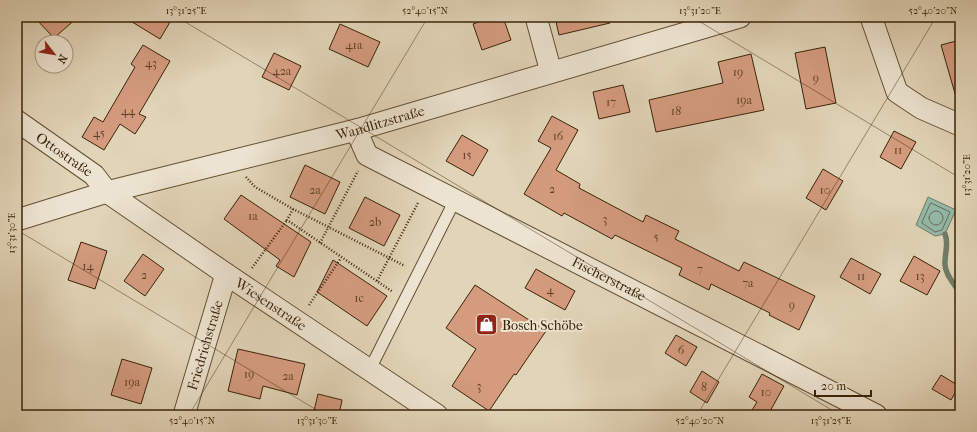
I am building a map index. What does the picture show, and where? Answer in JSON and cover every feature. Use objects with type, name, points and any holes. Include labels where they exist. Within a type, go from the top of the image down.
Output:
[{"type":"street","points":[[536,17],[552,72]]},
{"type":"street","name":"Wandlitzstraße","points":[[17,220],[106,192],[356,130],[740,17]]},
{"type":"street","points":[[871,17],[897,92],[921,108],[960,125]]},
{"type":"street","name":"Ottostraße","points":[[17,121],[94,174],[106,192]]},
{"type":"street","points":[[356,130],[367,155]]},
{"type":"street","name":"Fischerstraße","points":[[367,155],[876,415]]},
{"type":"street","name":"Wiesenstraße","points":[[106,192],[437,415]]},
{"type":"street","name":"Friedrichstraße","points":[[184,415],[234,279]]},
{"type":"lane","points":[[370,369],[455,200]]},
{"type":"path","points":[[320,243],[367,155]]},
{"type":"path","points":[[236,160],[244,175],[255,187],[293,209],[418,272]]},
{"type":"path","points":[[377,281],[428,185]]},
{"type":"path","points":[[234,279],[287,220],[293,209]]},
{"type":"path","points":[[287,220],[405,300]]},
{"type":"path","points":[[298,322],[341,258]]},
{"type":"water","points":[[928,197],[956,210],[945,234],[935,236],[916,225]]},
{"type":"building","points":[[34,17],[78,17],[59,34],[50,34]]},
{"type":"building","points":[[124,17],[173,17],[160,39]]},
{"type":"building","points":[[493,17],[503,17],[511,40],[482,50],[473,24]]},
{"type":"building","points":[[555,17],[609,17],[610,23],[559,35]]},
{"type":"building","points":[[340,24],[380,42],[368,67],[329,49]]},
{"type":"building","points":[[960,40],[960,96],[956,97],[941,45]]},
{"type":"building","points":[[143,45],[170,61],[139,114],[146,117],[135,134],[120,124],[104,150],[82,137],[94,117],[103,122],[135,67],[131,64]]},
{"type":"building","points":[[825,47],[836,103],[806,109],[795,53]]},
{"type":"building","points":[[274,53],[301,66],[289,90],[262,77]]},
{"type":"building","points":[[751,54],[764,110],[656,132],[649,100],[723,83],[718,62]]},
{"type":"building","points":[[623,85],[630,112],[599,119],[593,92]]},
{"type":"building","points":[[552,116],[578,130],[556,170],[580,184],[579,188],[643,222],[646,215],[679,231],[675,239],[739,271],[744,262],[815,296],[799,330],[769,315],[770,313],[711,284],[709,290],[679,275],[682,268],[615,235],[612,239],[564,213],[562,216],[524,194],[551,148],[538,141]]},
{"type":"building","points":[[894,131],[916,142],[901,169],[880,157]]},
{"type":"building","points":[[462,135],[488,150],[473,176],[446,161]]},
{"type":"building","points":[[305,165],[340,182],[325,214],[290,197]]},
{"type":"building","points":[[823,169],[843,181],[826,210],[806,198]]},
{"type":"building","points":[[241,195],[311,242],[294,277],[276,266],[280,260],[224,219]]},
{"type":"building","points":[[365,197],[400,215],[384,246],[349,228]]},
{"type":"building","points":[[81,242],[107,251],[95,289],[68,280]]},
{"type":"building","points":[[143,254],[164,269],[145,296],[124,281]]},
{"type":"building","points":[[914,256],[940,271],[927,295],[900,281]]},
{"type":"building","points":[[851,258],[881,274],[870,294],[840,277]]},
{"type":"building","points":[[333,260],[387,296],[367,326],[317,292]]},
{"type":"building","points":[[536,269],[575,291],[565,310],[525,288]]},
{"type":"building","points":[[475,285],[546,331],[489,411],[452,386],[476,349],[446,328]]},
{"type":"building","points":[[676,335],[697,347],[686,366],[665,353]]},
{"type":"building","points":[[238,349],[305,364],[297,395],[263,386],[260,399],[228,391]]},
{"type":"building","points":[[122,359],[152,368],[141,404],[111,395]]},
{"type":"building","points":[[702,371],[719,382],[707,403],[690,392]]},
{"type":"building","points":[[762,374],[784,386],[768,415],[749,415],[757,402],[749,397]]},
{"type":"building","points":[[941,375],[959,386],[951,400],[932,389]]},
{"type":"building","points":[[318,394],[342,400],[339,415],[313,415]]},
{"type":"waterway","points":[[945,234],[947,241],[945,266],[949,276],[958,290]]},
{"type":"place","name":"Bosch Schöbe","points":[[487,325]]}]
